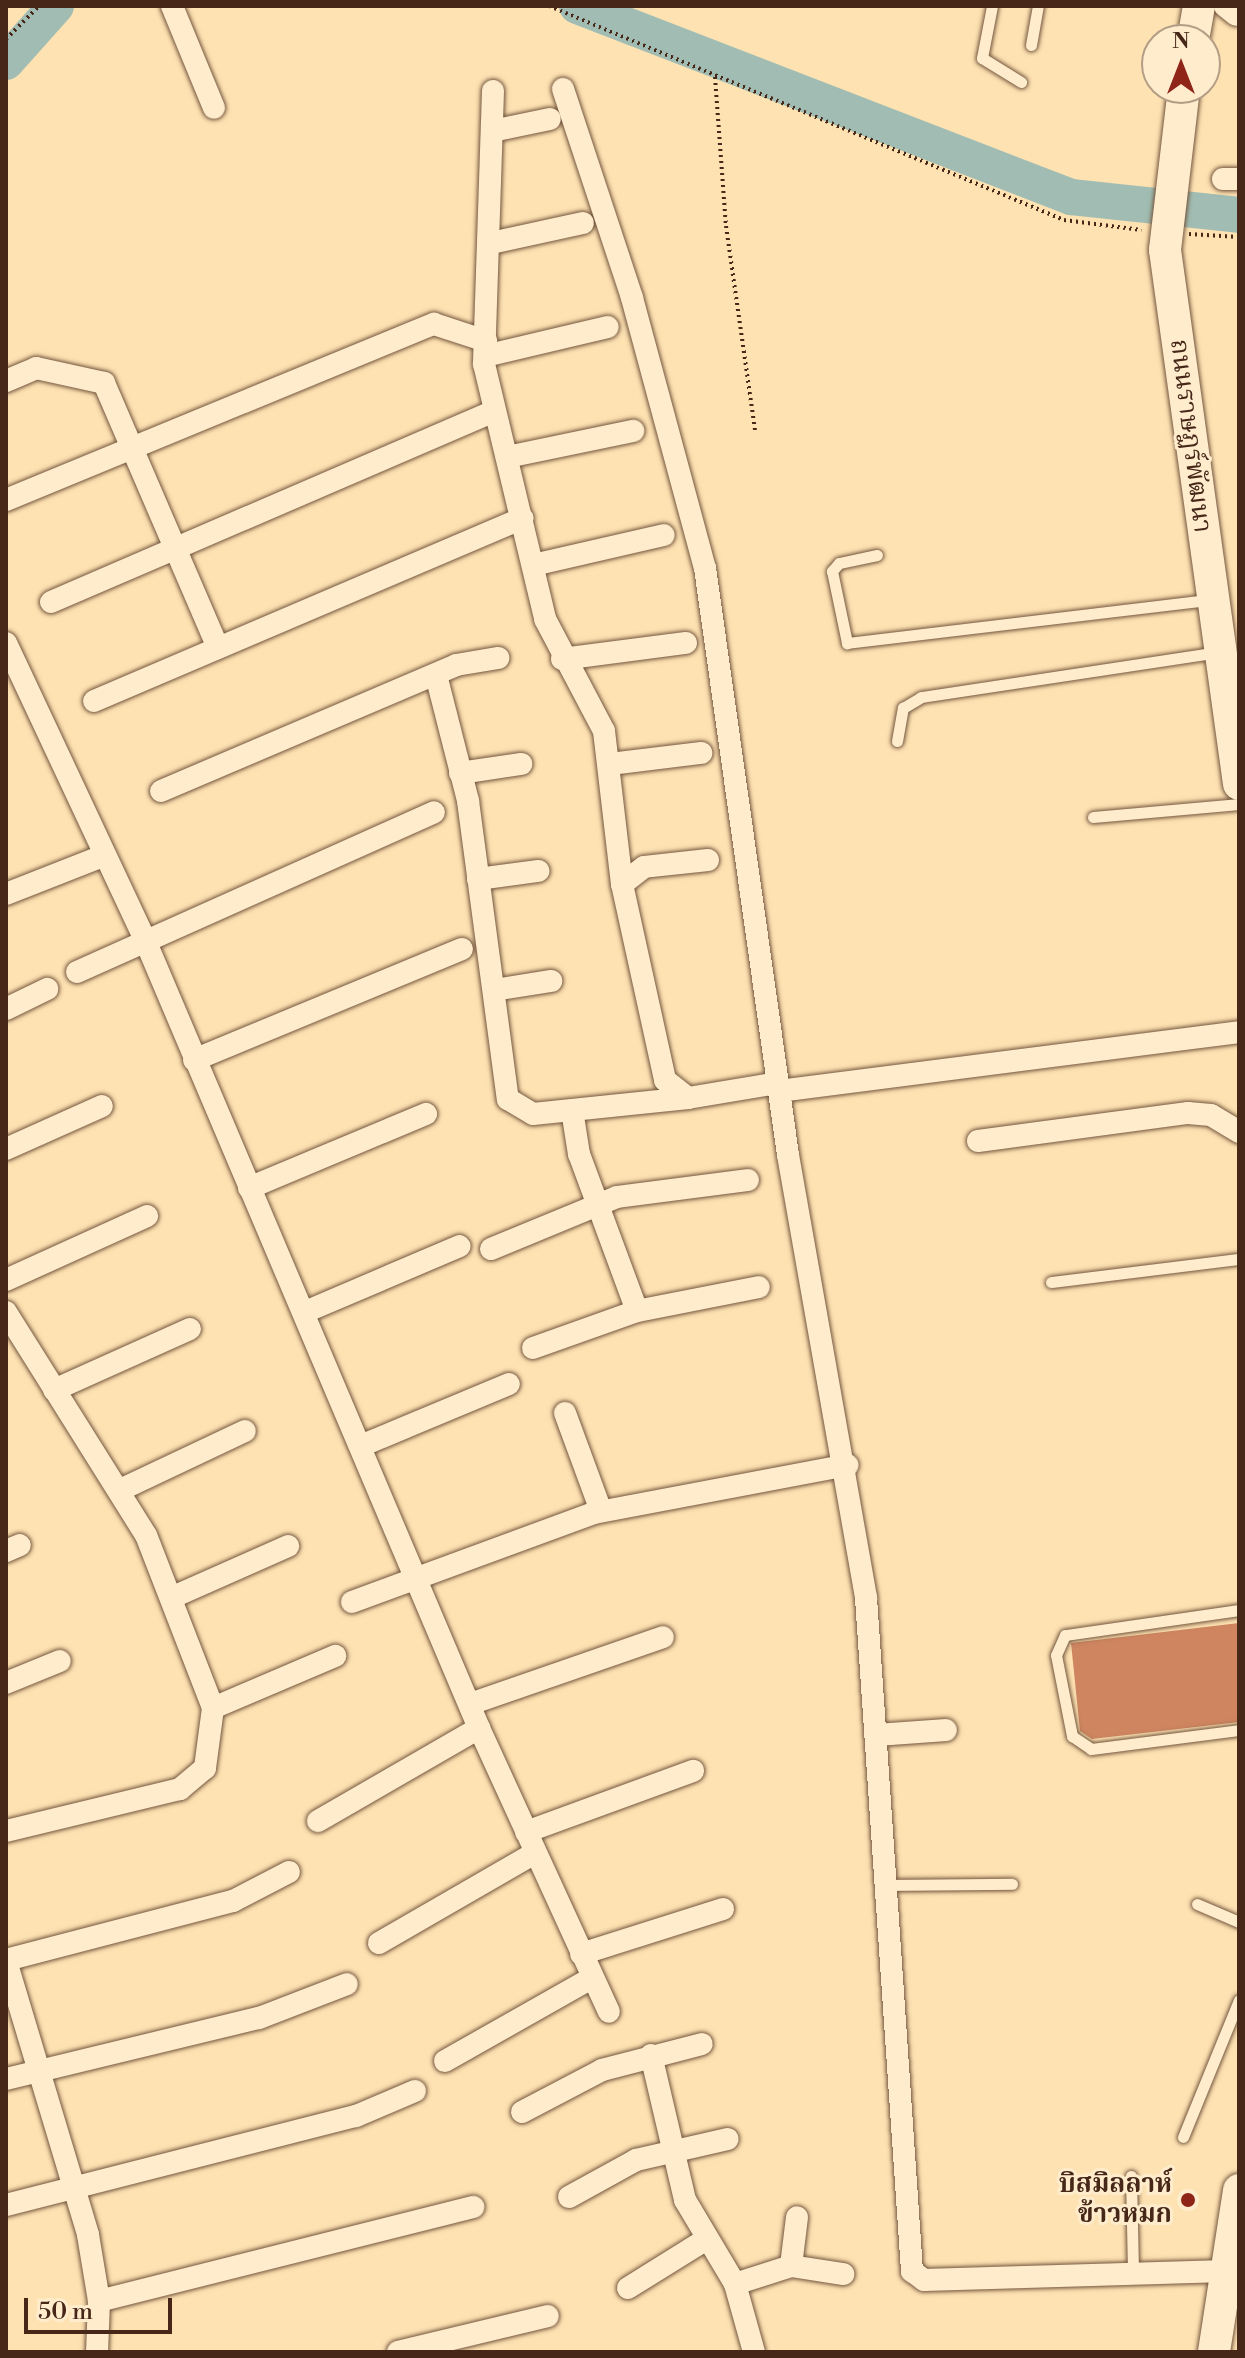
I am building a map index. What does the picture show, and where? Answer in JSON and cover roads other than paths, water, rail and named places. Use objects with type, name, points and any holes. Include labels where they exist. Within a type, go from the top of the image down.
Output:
[{"type":"street","points":[[172,6],[214,108]]},
{"type":"street","points":[[563,89],[632,298],[705,568],[812,1309],[847,1465],[877,1735],[915,2275],[1226,2271]]},
{"type":"street","points":[[493,91],[486,348],[495,411],[533,565],[562,659],[604,731],[622,884],[665,1080],[688,1098]]},
{"type":"street","name":"ถนนราษฏร์พัฒนา","points":[[1181,104],[1170,170],[1165,239],[1211,600],[1225,642],[1239,784]]},
{"type":"street","points":[[492,131],[550,119]]},
{"type":"street","points":[[491,243],[583,223]]},
{"type":"street","points":[[6,500],[434,324],[486,348],[608,327]]},
{"type":"street","points":[[6,381],[36,368],[104,383],[218,648]]},
{"type":"street","points":[[51,602],[495,411]]},
{"type":"street","points":[[507,457],[633,431]]},
{"type":"street","points":[[94,701],[523,518]]},
{"type":"street","points":[[533,565],[664,535]]},
{"type":"street","points":[[6,643],[145,940],[249,1188],[363,1445],[479,1728],[609,2012]]},
{"type":"street","points":[[562,659],[686,643]]},
{"type":"street","points":[[161,791],[436,675],[498,658]]},
{"type":"street","points":[[436,675],[460,773],[478,879],[508,1099],[533,1114],[1239,1032]]},
{"type":"street","points":[[610,764],[701,753]]},
{"type":"street","points":[[460,773],[521,764]]},
{"type":"street","points":[[77,972],[434,812]]},
{"type":"street","points":[[6,894],[105,855]]},
{"type":"street","points":[[622,884],[644,867],[708,860]]},
{"type":"street","points":[[478,879],[538,871]]},
{"type":"street","points":[[194,1060],[462,949]]},
{"type":"street","points":[[494,990],[551,981]]},
{"type":"street","points":[[6,1009],[47,989]]},
{"type":"street","points":[[6,1149],[102,1106]]},
{"type":"street","points":[[572,1110],[600,1210],[637,1311]]},
{"type":"street","points":[[978,1141],[1188,1113],[1211,1115],[1239,1132]]},
{"type":"street","points":[[249,1188],[426,1114]]},
{"type":"street","points":[[491,1249],[600,1210],[617,1197],[748,1180]]},
{"type":"street","points":[[6,1280],[147,1216]]},
{"type":"street","points":[[305,1312],[460,1246]]},
{"type":"street","points":[[533,1348],[637,1311],[759,1287]]},
{"type":"street","points":[[6,1312],[120,1490],[173,1597],[213,1708],[205,1768],[180,1789],[6,1831]]},
{"type":"street","points":[[54,1390],[190,1329]]},
{"type":"street","points":[[363,1445],[509,1384]]},
{"type":"street","points":[[565,1413],[601,1511]]},
{"type":"street","points":[[120,1490],[245,1431]]},
{"type":"street","points":[[352,1602],[415,1575],[601,1511],[847,1465]]},
{"type":"street","points":[[173,1597],[288,1546]]},
{"type":"street","points":[[470,1704],[663,1637]]},
{"type":"street","points":[[213,1708],[335,1656]]},
{"type":"street","points":[[6,1683],[60,1661]]},
{"type":"street","points":[[318,1821],[479,1728]]},
{"type":"street","points":[[877,1735],[946,1730]]},
{"type":"street","points":[[526,1832],[693,1771]]},
{"type":"street","points":[[379,1943],[535,1853]]},
{"type":"street","points":[[97,2352],[99,2301],[74,2187],[6,1960],[233,1901],[289,1872]]},
{"type":"street","points":[[581,1954],[723,1909]]},
{"type":"street","points":[[445,2061],[592,1978]]},
{"type":"street","points":[[6,2079],[259,2018],[347,1984]]},
{"type":"street","points":[[522,2112],[568,2085],[651,2055],[702,2044]]},
{"type":"street","points":[[651,2055],[669,2150],[705,2240],[735,2284],[754,2352]]},
{"type":"street","points":[[6,2205],[356,2116],[415,2091]]},
{"type":"street","points":[[569,2197],[669,2150],[728,2139]]},
{"type":"street","points":[[1214,2352],[1239,2190]]},
{"type":"street","points":[[99,2301],[473,2207]]},
{"type":"street","points":[[791,2266],[797,2217]]},
{"type":"street","points":[[628,2288],[705,2240]]},
{"type":"street","points":[[735,2284],[791,2266],[843,2274]]},
{"type":"street","points":[[398,2352],[548,2316]]},
{"type":"lane","points":[[992,6],[982,58],[1021,82]]},
{"type":"lane","points":[[1031,45],[1038,6]]},
{"type":"lane","points":[[877,555],[839,563],[832,571],[847,643],[1211,600]]},
{"type":"lane","points":[[897,741],[903,708],[921,697],[1225,642]]},
{"type":"lane","points":[[1093,817],[1239,804]]},
{"type":"lane","points":[[1051,1282],[1239,1259]]},
{"type":"lane","points":[[1239,1610],[1065,1635],[1056,1655],[1072,1736],[1091,1749],[1239,1730]]},
{"type":"lane","points":[[888,1885],[1012,1884]]},
{"type":"lane","points":[[1197,1904],[1239,1922]]},
{"type":"lane","points":[[1183,2137],[1239,2000]]},
{"type":"lane","points":[[1131,2176],[1133,2273]]},
{"type":"waterway","points":[[6,62],[56,6]]},
{"type":"waterway","points":[[577,6],[1071,197],[1239,215]]},
{"type":"place","name":"บิสมิลลาห์ ข้าวหมก","points":[[1188,2200]]}]
